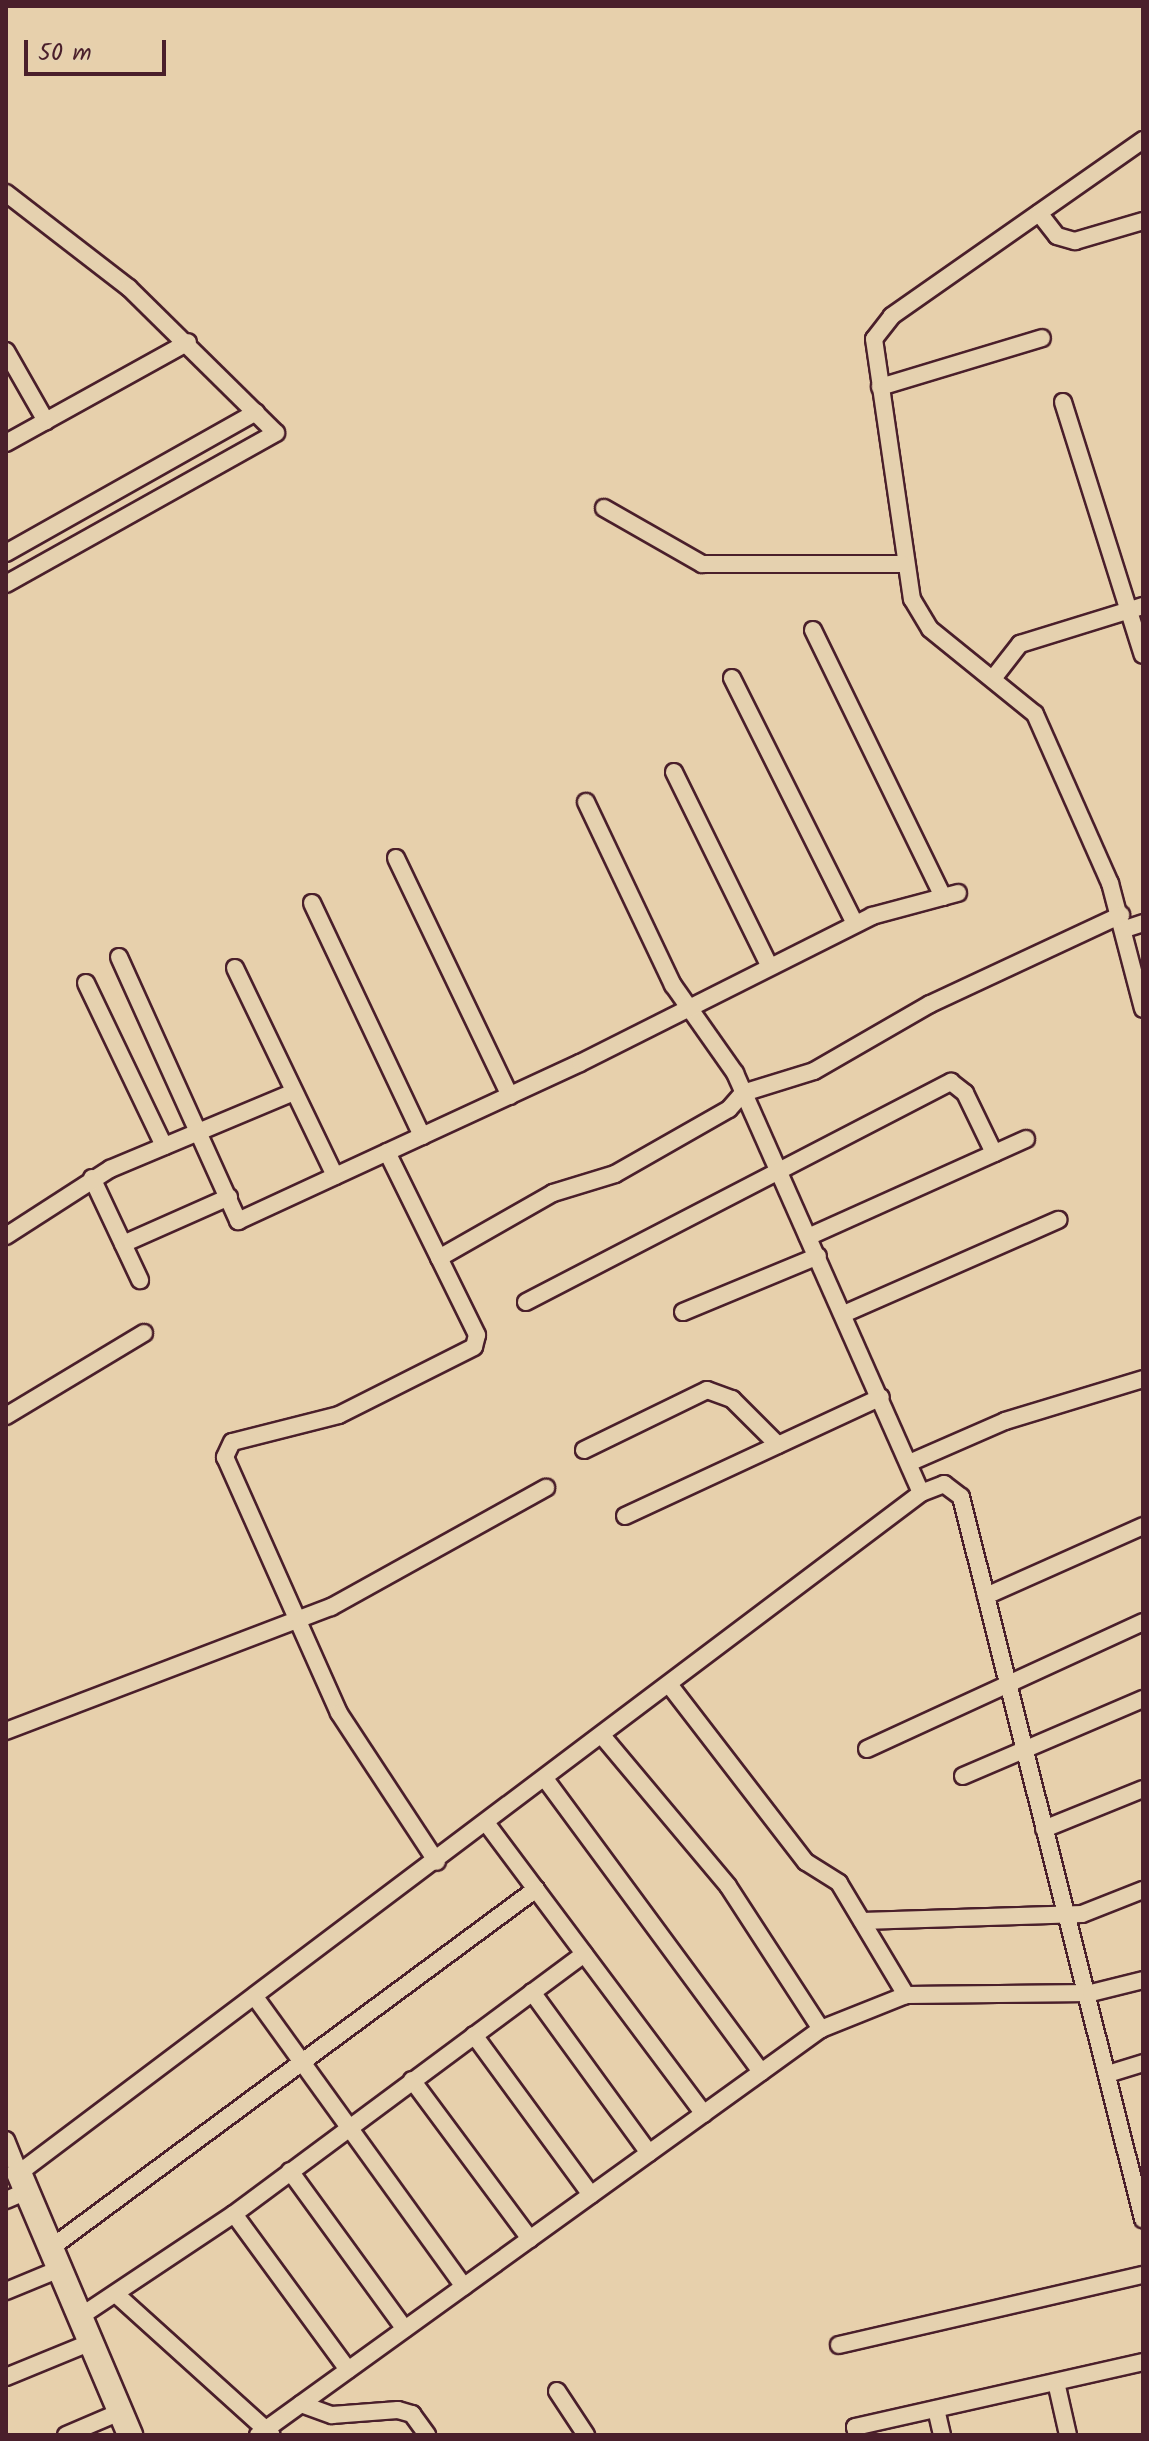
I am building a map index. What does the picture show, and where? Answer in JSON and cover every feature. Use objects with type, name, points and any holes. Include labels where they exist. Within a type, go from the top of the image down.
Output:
[{"type":"street","points":[[1143,140],[879,327],[880,387],[902,564],[930,629],[995,676],[1035,714],[1123,922],[1143,1009]]},
{"type":"street","points":[[6,193],[188,342],[276,433],[6,584]]},
{"type":"street","points":[[1039,213],[1064,240],[1143,221]]},
{"type":"street","points":[[880,387],[1042,338]]},
{"type":"street","points":[[6,443],[188,342]]},
{"type":"street","points":[[6,351],[46,421]]},
{"type":"street","points":[[1063,402],[1136,608],[1143,655]]},
{"type":"street","points":[[6,553],[256,412]]},
{"type":"street","points":[[604,508],[702,564],[902,564]]},
{"type":"street","points":[[995,676],[1020,644],[1136,608]]},
{"type":"street","points":[[119,957],[203,1130],[238,1221],[510,1096],[855,924],[951,895],[813,630]]},
{"type":"street","points":[[732,678],[855,924]]},
{"type":"street","points":[[674,772],[770,967]]},
{"type":"street","points":[[586,802],[689,1008],[727,1058],[776,1173],[846,1313],[921,1493]]},
{"type":"street","points":[[396,858],[510,1096]]},
{"type":"street","points":[[312,903],[422,1136]]},
{"type":"street","points":[[439,1258],[553,1193],[615,1174],[729,1109],[743,1093],[814,1071],[930,1004],[1123,922],[1143,923]]},
{"type":"street","points":[[235,968],[335,1176]]},
{"type":"street","points":[[86,983],[164,1146]]},
{"type":"street","points":[[526,1302],[951,1082],[965,1093],[994,1153]]},
{"type":"street","points":[[6,1236],[92,1178],[294,1092]]},
{"type":"street","points":[[808,1237],[1026,1139]]},
{"type":"street","points":[[387,1152],[477,1335],[474,1347],[339,1415],[232,1442],[227,1450],[297,1619],[352,1736],[437,1862]]},
{"type":"street","points":[[92,1178],[140,1280]]},
{"type":"street","points":[[123,1244],[229,1197]]},
{"type":"street","points":[[846,1313],[1058,1220]]},
{"type":"street","points":[[683,1312],[818,1256]]},
{"type":"street","points":[[6,1416],[144,1333]]},
{"type":"street","points":[[909,1463],[1005,1421],[1143,1379]]},
{"type":"street","points":[[584,1450],[707,1390],[732,1399],[778,1445]]},
{"type":"street","points":[[625,1516],[881,1397]]},
{"type":"street","points":[[16,2189],[255,1997],[604,1738],[921,1493],[944,1484],[961,1497],[1044,1829],[1136,2153],[1143,2219]]},
{"type":"street","points":[[6,1731],[297,1619],[546,1488]]},
{"type":"street","points":[[986,1596],[1143,1526]]},
{"type":"street","points":[[867,1749],[1143,1622]]},
{"type":"street","points":[[671,1687],[806,1862],[839,1883],[906,1995]]},
{"type":"street","points":[[963,1776],[1143,1699]]},
{"type":"street","points":[[604,1738],[728,1886],[821,2029]]},
{"type":"street","points":[[546,1780],[761,2072]]},
{"type":"street","points":[[1044,1829],[1143,1789]]},
{"type":"street","points":[[487,1824],[704,2114]]},
{"type":"street","points":[[6,2291],[53,2260],[303,2063],[536,1889]]},
{"type":"street","points":[[862,1921],[1096,1912],[1143,1890]]},
{"type":"street","points":[[78,2318],[118,2296],[234,2214],[584,1954]]},
{"type":"street","points":[[118,2296],[266,2433],[301,2404],[821,2029],[906,1995],[1091,1993],[1143,1980]]},
{"type":"street","points":[[532,1992],[649,2153]]},
{"type":"street","points":[[255,1997],[464,2287]]},
{"type":"street","points":[[474,2035],[591,2195]]},
{"type":"street","points":[[1111,2073],[1143,2063]]},
{"type":"street","points":[[412,2080],[530,2239]]},
{"type":"street","points":[[6,2140],[16,2189],[53,2260],[130,2435]]},
{"type":"street","points":[[290,2171],[405,2329]]},
{"type":"street","points":[[234,2214],[348,2370]]},
{"type":"street","points":[[839,2345],[1143,2275]]},
{"type":"street","points":[[6,2377],[89,2343]]},
{"type":"street","points":[[857,2435],[855,2427],[1143,2362]]},
{"type":"street","points":[[1056,2382],[1068,2435]]},
{"type":"street","points":[[557,2391],[586,2435]]},
{"type":"street","points":[[301,2404],[332,2415],[398,2410],[412,2414],[427,2435]]},
{"type":"street","points":[[936,2409],[942,2435]]},
{"type":"street","points":[[66,2435],[120,2412]]}]
